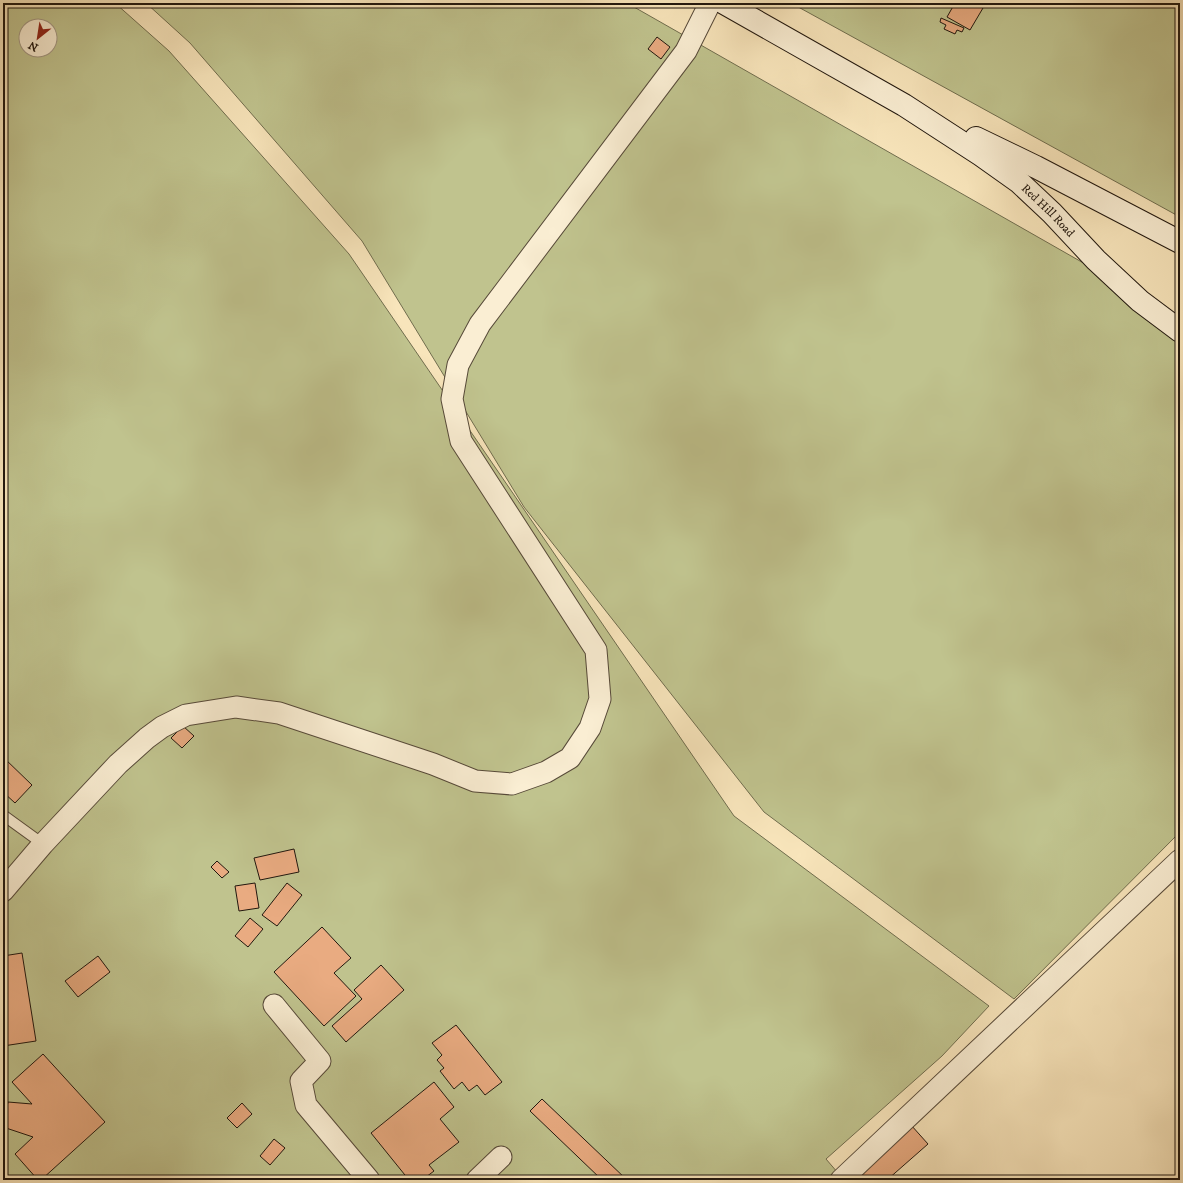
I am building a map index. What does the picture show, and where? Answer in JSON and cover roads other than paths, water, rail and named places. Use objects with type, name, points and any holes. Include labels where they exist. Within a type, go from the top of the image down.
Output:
[{"type":"main road","name":"Red Hill Road","points":[[724,3],[904,105],[981,155],[1019,182],[1052,213],[1096,260],[1140,301],[1180,331]]},
{"type":"main road","name":"Red Hill Road","points":[[904,105],[1036,167],[1180,242]]},
{"type":"street","points":[[3,891],[43,844],[118,764],[162,726],[186,715],[236,707],[279,713],[433,764],[475,782],[512,784],[546,772],[570,758],[590,728],[600,699],[596,650],[461,441],[452,399],[458,365],[480,324],[686,51],[710,3]]},
{"type":"street","points":[[840,1180],[1180,860]]},
{"type":"street","points":[[274,1005],[320,1062],[301,1081],[306,1106],[370,1180]]},
{"type":"street","points":[[477,1180],[502,1157]]},
{"type":"lane","points":[[3,815],[43,844]]}]
